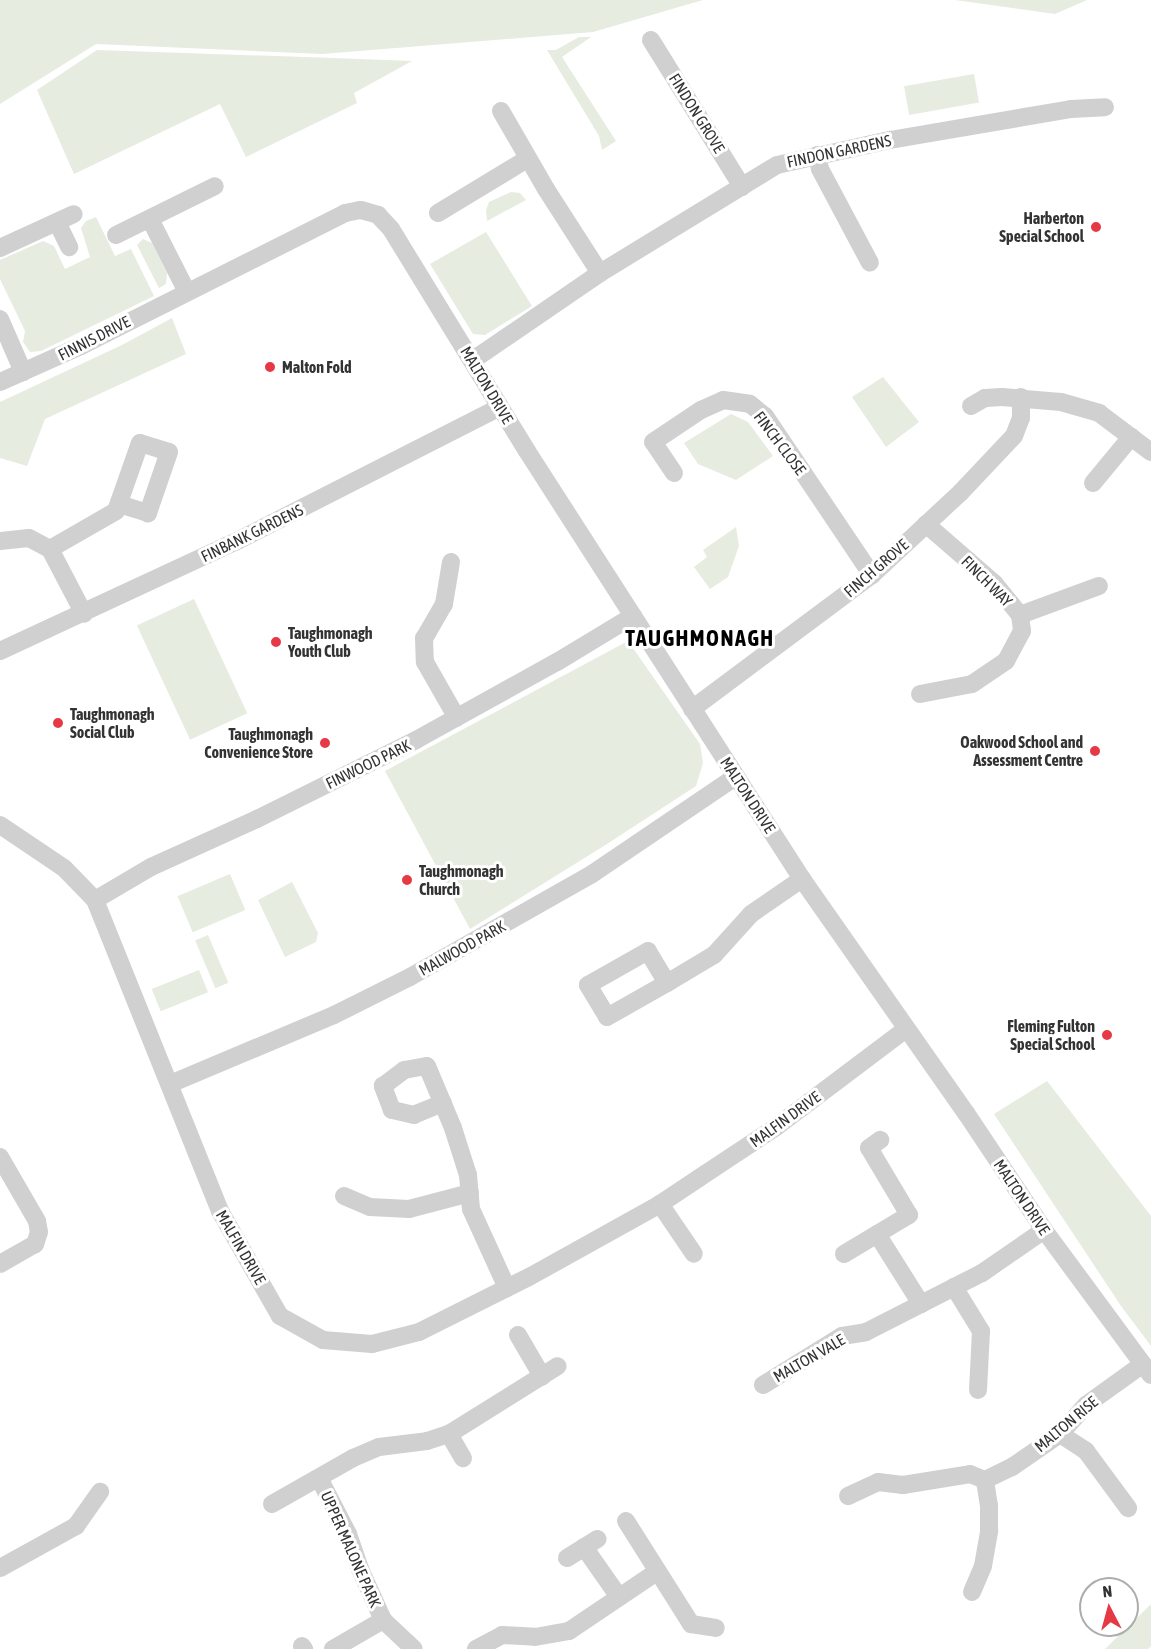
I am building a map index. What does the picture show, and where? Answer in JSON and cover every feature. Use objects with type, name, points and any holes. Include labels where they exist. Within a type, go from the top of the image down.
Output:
[{"type":"street","name":"FINDON GROVE","points":[[651,40],[742,186]]},
{"type":"street","name":"FINDON GARDENS","points":[[473,360],[600,273],[777,165],[817,155],[1060,110],[1105,107]]},
{"type":"street","points":[[501,111],[527,159],[600,273]]},
{"type":"street","points":[[817,155],[820,169],[870,263]]},
{"type":"street","points":[[438,213],[527,159]]},
{"type":"street","points":[[116,235],[215,186]]},
{"type":"street","name":"FINNIS DRIVE","points":[[0,382],[81,345],[186,290],[345,213],[361,210]]},
{"type":"street","name":"MALTON DRIVE","points":[[361,210],[378,215],[391,229],[500,407],[802,879],[1044,1230],[1147,1369]]},
{"type":"street","points":[[0,248],[74,214]]},
{"type":"street","points":[[150,219],[186,290]]},
{"type":"street","points":[[57,222],[69,247]]},
{"type":"street","points":[[0,319],[23,372]]},
{"type":"street","points":[[971,406],[985,398],[1021,397],[1060,402],[1099,413],[1151,452]]},
{"type":"street","name":"FINCH GROVE","points":[[692,709],[872,574],[961,492],[1014,436],[1021,418],[1021,397]]},
{"type":"street","name":"FINCH CLOSE","points":[[674,473],[653,442],[701,410],[723,400],[750,404],[765,416],[872,574]]},
{"type":"street","name":"FINBANK GARDENS","points":[[0,651],[235,542],[500,407]]},
{"type":"street","points":[[1093,483],[1131,437]]},
{"type":"street","points":[[50,549],[116,511],[119,504]]},
{"type":"street","name":"FINCH WAY","points":[[920,694],[972,684],[1006,661],[1022,631],[1020,615],[994,583],[926,524]]},
{"type":"street","points":[[0,541],[29,538],[50,549],[84,614]]},
{"type":"street","points":[[451,562],[444,604],[424,638],[425,662],[457,718]]},
{"type":"street","points":[[1020,615],[1099,586]]},
{"type":"street","name":"FINWOOD PARK","points":[[95,900],[151,867],[257,819],[457,718],[633,616]]},
{"type":"street","name":"MALWOOD PARK","points":[[170,1084],[334,1015],[410,977],[592,873],[735,777]]},
{"type":"street","name":"MALFIN DRIVE","points":[[0,825],[64,868],[95,900],[220,1211],[280,1316],[323,1340],[372,1344],[419,1332],[507,1288],[660,1204],[776,1128],[906,1029]]},
{"type":"street","points":[[667,983],[714,955],[751,914],[802,879]]},
{"type":"street","points":[[442,1103],[468,1175],[471,1209],[507,1288]]},
{"type":"street","points":[[844,1254],[909,1215],[869,1148],[880,1140]]},
{"type":"street","points":[[0,1157],[37,1221],[39,1232],[35,1244],[0,1264]]},
{"type":"street","points":[[344,1196],[370,1207],[409,1209],[470,1193]]},
{"type":"street","points":[[660,1204],[694,1254]]},
{"type":"street","name":"MALTON VALE","points":[[763,1385],[842,1336],[866,1332],[982,1273],[1044,1230]]},
{"type":"street","points":[[877,1234],[921,1304]]},
{"type":"street","points":[[954,1287],[981,1331],[978,1390]]},
{"type":"street","points":[[518,1335],[542,1376]]},
{"type":"street","name":"UPPER MALONE PARK","points":[[272,1504],[353,1458],[379,1448],[428,1441],[449,1434],[558,1366]]},
{"type":"street","name":"MALTON RISE","points":[[985,1480],[1012,1467],[1059,1434],[1086,1405],[1147,1369]]},
{"type":"street","points":[[449,1434],[463,1458]]},
{"type":"street","points":[[1059,1434],[1086,1451],[1128,1508]]},
{"type":"street","points":[[848,1496],[878,1482],[903,1485],[970,1474],[985,1480],[989,1506],[989,1531],[983,1566],[972,1592]]},
{"type":"street","name":"UPPER MALONE PARK","points":[[319,1478],[348,1534],[360,1569],[383,1620],[414,1649]]},
{"type":"street","points":[[0,1568],[76,1526],[100,1492]]},
{"type":"street","points":[[626,1521],[691,1623],[716,1628]]},
{"type":"street","points":[[567,1558],[590,1543],[619,1598]]},
{"type":"street","points":[[476,1649],[502,1635],[535,1637],[569,1631],[658,1571]]},
{"type":"street","name":"UPPER MALONE PARK","points":[[333,1649],[383,1620]]},
{"type":"shaded area","points":[[0,0],[703,0],[593,32],[322,54],[96,44],[0,104]]},
{"type":"shaded area","points":[[955,0],[1087,0],[1055,14]]},
{"type":"shaded area","points":[[579,37],[591,37],[562,57],[616,141],[602,150],[599,136],[547,50],[556,50]]},
{"type":"shaded area","points":[[97,50],[412,61],[354,93],[357,103],[246,157],[220,104],[74,174],[37,90]]},
{"type":"shaded area","points":[[974,74],[979,103],[909,115],[904,86]]},
{"type":"shaded area","points":[[511,192],[520,193],[526,200],[487,221],[486,210],[489,202]]},
{"type":"shaded area","points":[[96,217],[115,256],[131,249],[154,296],[41,351],[30,352],[23,342],[25,331],[0,279],[0,260],[43,241],[54,246],[65,269],[90,257],[81,228],[86,221]]},
{"type":"shaded area","points":[[486,232],[532,306],[485,335],[473,334],[430,264]]},
{"type":"shaded area","points":[[143,239],[152,243],[167,273],[166,284],[159,288],[137,245]]},
{"type":"shaded area","points":[[172,318],[186,354],[45,419],[27,466],[0,458],[0,402],[122,345]]},
{"type":"shaded area","points":[[883,377],[919,422],[886,447],[852,397]]},
{"type":"shaded area","points":[[731,414],[748,422],[773,456],[736,480],[698,464],[684,443]]},
{"type":"shaded area","points":[[736,527],[739,546],[728,577],[710,589],[694,567],[707,557],[703,550]]},
{"type":"shaded area","points":[[194,599],[247,713],[190,740],[137,626]]},
{"type":"shaded area","points":[[628,641],[700,744],[703,763],[696,786],[470,929],[385,771]]},
{"type":"shaded area","points":[[230,874],[245,910],[193,932],[178,896]]},
{"type":"shaded area","points":[[292,882],[318,933],[316,942],[285,957],[258,900]]},
{"type":"shaded area","points":[[208,935],[228,983],[215,988],[195,940]]},
{"type":"shaded area","points":[[199,970],[208,992],[161,1011],[152,989]]},
{"type":"shaded area","points":[[1047,1081],[1151,1216],[1151,1346],[1121,1306],[994,1114]]},
{"type":"shaded area","points":[[1151,1604],[1151,1646],[1148,1649],[1105,1649],[1117,1637],[1139,1637],[1139,1616]]},
{"type":"place","name":"Harberton Special School","points":[[1096,227]]},
{"type":"place","name":"Malton Fold","points":[[270,367]]},
{"type":"place","name":"Taughmonagh Youth Club","points":[[276,642]]},
{"type":"place","name":"Taughmonagh Social Club","points":[[58,723]]},
{"type":"place","name":"Taughmonagh Convenience Store","points":[[325,743]]},
{"type":"place","name":"Oakwood School and Assessment Centre","points":[[1095,751]]},
{"type":"place","name":"Taughmonagh Church","points":[[407,880]]},
{"type":"place","name":"Fleming Fulton Special School","points":[[1107,1035]]},
{"type":"district","name":"TAUGHMONAGH","points":[[700,639]]}]
